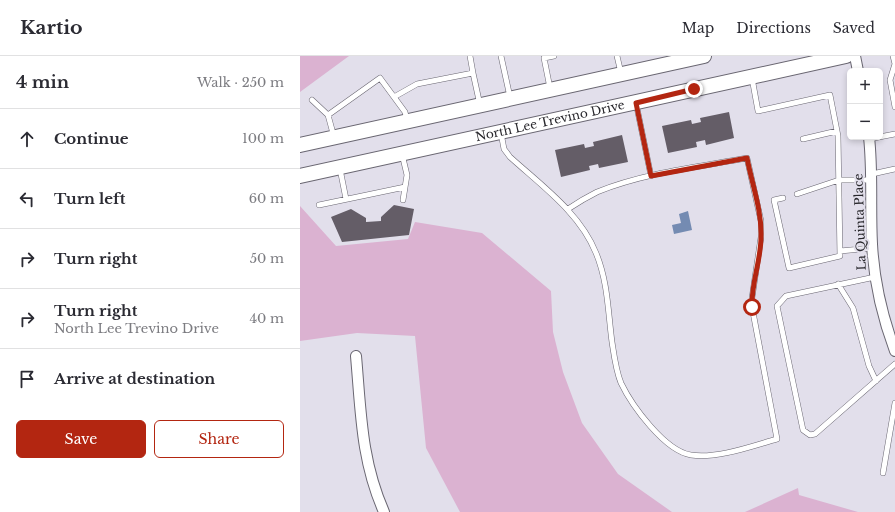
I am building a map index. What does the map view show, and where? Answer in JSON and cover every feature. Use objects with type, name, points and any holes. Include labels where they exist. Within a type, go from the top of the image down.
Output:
[{"type":"main road","points":[[300,145],[704,56]]},
{"type":"main road","name":"North Lee Trevino Drive","points":[[300,176],[846,56]]},
{"type":"street","points":[[855,56],[857,68]]},
{"type":"street","name":"La Quinta Place","points":[[869,140],[872,177],[872,248],[875,277],[884,321],[895,351]]},
{"type":"street","points":[[356,356],[364,451],[375,492],[384,512]]},
{"type":"lane","points":[[470,56],[480,105]]},
{"type":"lane","points":[[501,56],[510,98]]},
{"type":"lane","points":[[550,89],[544,57],[554,56]]},
{"type":"lane","points":[[617,56],[622,74]]},
{"type":"lane","points":[[893,56],[894,64],[890,80],[895,107]]},
{"type":"lane","points":[[394,97],[417,84],[473,73]]},
{"type":"lane","points":[[751,77],[758,111],[830,95],[837,131],[840,256],[789,268],[774,200],[783,198]]},
{"type":"lane","points":[[328,115],[380,78],[405,112],[407,121]]},
{"type":"lane","points":[[312,100],[328,115],[334,137]]},
{"type":"lane","points":[[636,103],[651,176]]},
{"type":"lane","points":[[803,139],[837,131]]},
{"type":"lane","points":[[501,132],[504,149],[510,157],[568,209],[596,252],[606,285],[614,349],[621,383],[637,409],[658,434],[683,452],[690,455],[704,456],[777,440],[752,307],[761,229],[747,158],[622,183],[596,193],[568,209]]},
{"type":"lane","points":[[883,136],[895,134]]},
{"type":"lane","points":[[402,154],[407,175],[403,200]]},
{"type":"lane","points":[[340,168],[346,199]]},
{"type":"lane","points":[[797,194],[839,180],[872,177],[895,169]]},
{"type":"lane","points":[[319,205],[405,187]]},
{"type":"lane","points":[[840,251],[872,248]]},
{"type":"lane","points":[[875,277],[786,296],[777,306],[803,430],[810,435],[815,434],[895,364]]},
{"type":"lane","points":[[838,284],[853,308],[869,366],[876,380]]},
{"type":"lane","points":[[884,473],[895,403]]},
{"type":"shaded area","points":[[300,56],[349,56],[300,92]]},
{"type":"shaded area","points":[[300,206],[336,246],[408,239],[415,222],[482,233],[551,291],[553,332],[563,372],[582,423],[618,474],[672,512],[460,512],[426,448],[415,336],[357,333],[300,341]]},
{"type":"shaded area","points":[[798,488],[799,495],[858,512],[745,512]]},
{"type":"water","points":[[688,211],[692,230],[674,234],[672,225],[681,223],[679,214]]},
{"type":"building","points":[[729,112],[734,138],[706,145],[705,140],[696,142],[697,147],[668,153],[662,126],[691,120],[692,124],[701,122],[700,118]]},
{"type":"building","points":[[622,135],[628,162],[599,168],[598,164],[589,166],[590,170],[561,177],[555,150],[584,144],[585,148],[594,146],[593,142]]},
{"type":"building","points":[[394,205],[414,209],[409,235],[342,242],[331,217],[351,209],[366,218],[366,222],[381,221],[381,217]]},
{"type":"route","points":[[694,89],[636,103],[651,176],[747,158],[761,221],[760,247],[752,307]]}]
